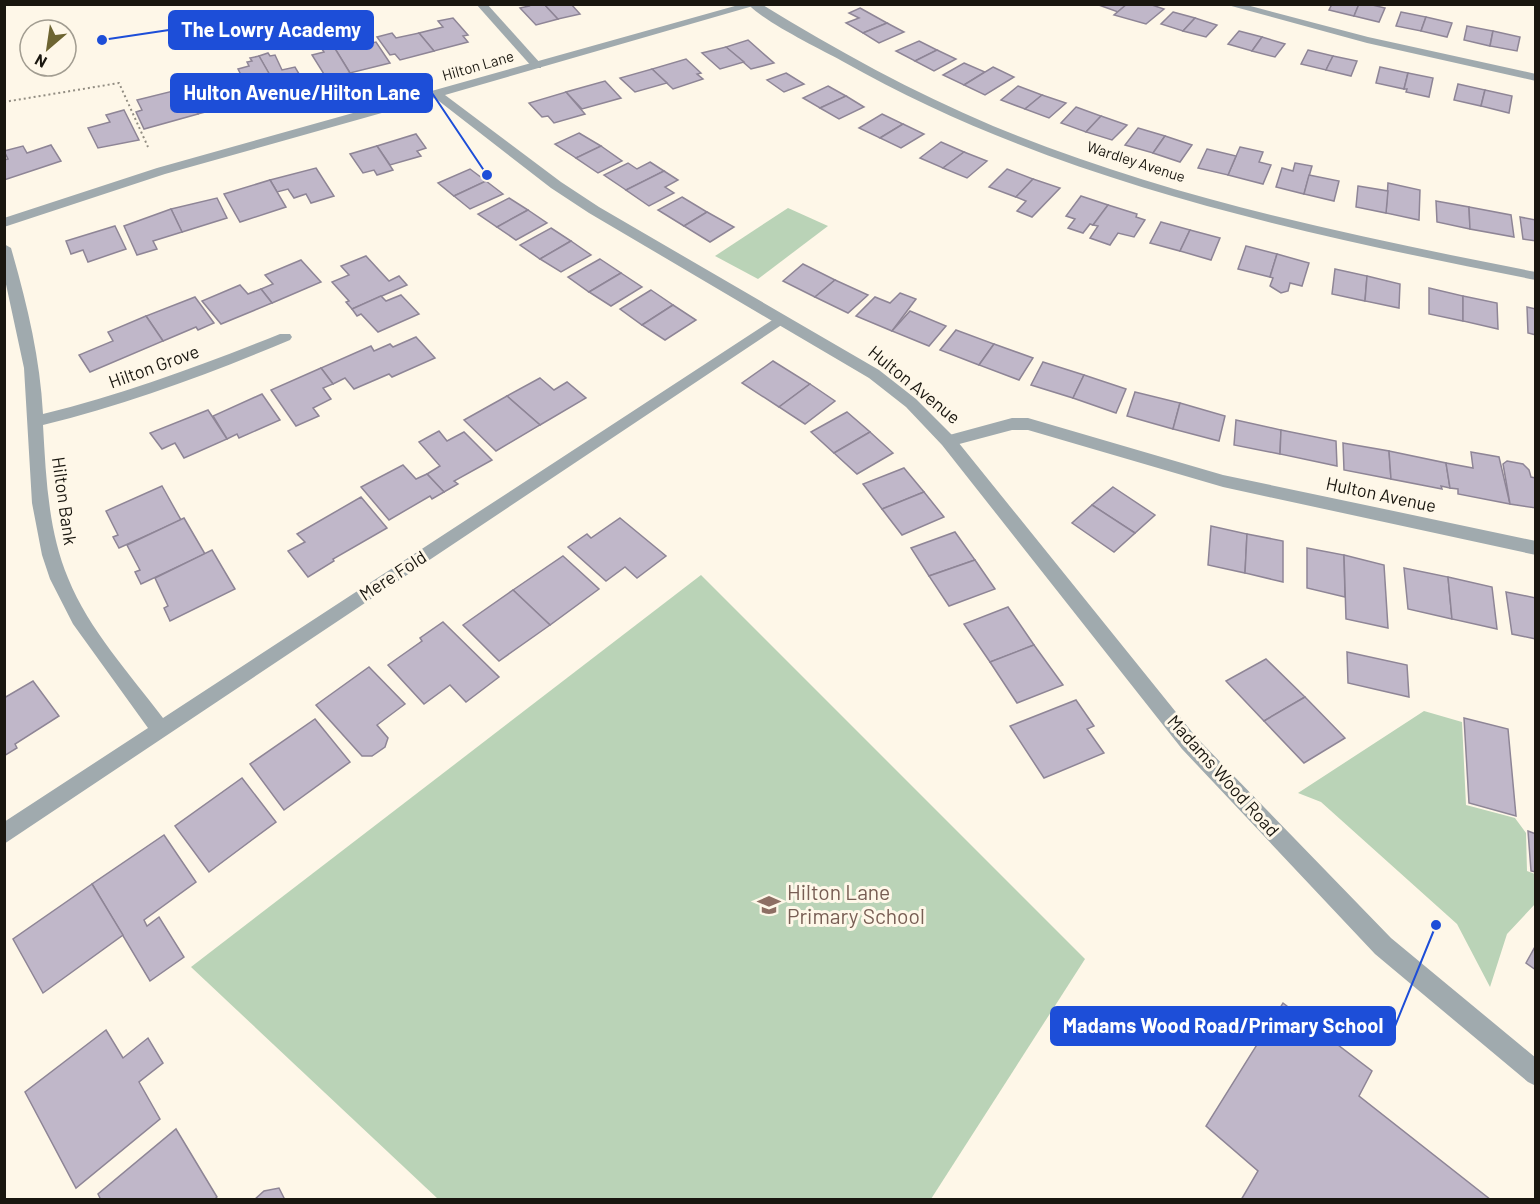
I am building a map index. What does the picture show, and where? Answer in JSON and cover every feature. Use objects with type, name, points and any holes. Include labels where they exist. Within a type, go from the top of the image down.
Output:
[{"type":"street","points":[[481,4],[537,66]]},
{"type":"street","points":[[1229,4],[1536,78]]},
{"type":"street","name":"Hilton Lane","points":[[4,223],[161,171],[755,5]]},
{"type":"street","name":"Wardley Avenue","points":[[755,5],[833,52],[915,96],[977,123],[1063,155],[1142,182],[1310,229],[1536,276]]},
{"type":"street","name":"Hulton Avenue","points":[[437,94],[556,185],[663,252],[874,374],[911,403],[948,441],[1012,424],[1028,424],[1223,481],[1536,548]]},
{"type":"street","name":"Hilton Bank","points":[[4,248],[25,324],[32,369],[34,422],[46,539],[59,579],[79,617],[160,730]]},
{"type":"street","name":"Mere Fold","points":[[4,834],[782,320]]},
{"type":"street","name":"Hilton Grove","points":[[34,422],[111,403],[190,376],[285,337]]},
{"type":"street","name":"Madams Wood Road","points":[[948,441],[1189,743],[1383,946],[1536,1074]]},
{"type":"path","points":[[4,102],[119,83],[161,171]]},
{"type":"green space","points":[[788,208],[828,226],[758,279],[715,256]]},
{"type":"green space","name":"Hilton Lane Primary School","points":[[701,575],[1085,959],[931,1199],[438,1199],[191,967]]},
{"type":"green space","points":[[1424,711],[1462,722],[1466,805],[1515,818],[1526,833],[1527,871],[1535,874],[1535,904],[1507,934],[1490,987],[1457,924],[1321,802],[1298,793]]},
{"type":"building","points":[[527,4],[544,4],[558,19],[536,25],[520,8],[529,6]]},
{"type":"building","points":[[544,4],[571,4],[580,14],[558,19]]},
{"type":"building","points":[[1096,4],[1127,4],[1118,12]]},
{"type":"building","points":[[1127,4],[1149,4],[1164,9],[1146,24],[1114,15]]},
{"type":"building","points":[[1332,4],[1359,4],[1354,16],[1329,10]]},
{"type":"building","points":[[1359,4],[1385,8],[1379,22],[1354,16]]},
{"type":"building","points":[[860,8],[887,23],[863,33],[846,23],[859,18],[849,13]]},
{"type":"building","points":[[1173,12],[1195,18],[1183,31],[1161,24]]},
{"type":"building","points":[[1401,12],[1426,17],[1421,31],[1396,26]]},
{"type":"building","points":[[1426,17],[1452,23],[1447,37],[1421,31]]},
{"type":"building","points":[[453,18],[468,35],[463,36],[468,42],[434,51],[419,33],[443,27],[438,21]]},
{"type":"building","points":[[1195,18],[1217,25],[1206,37],[1183,31]]},
{"type":"building","points":[[887,23],[904,32],[879,43],[863,33]]},
{"type":"building","points":[[1467,26],[1493,31],[1490,46],[1464,40]]},
{"type":"building","points":[[340,31],[358,46],[376,42],[390,63],[350,73],[326,34]]},
{"type":"building","points":[[1239,31],[1262,37],[1252,51],[1228,44]]},
{"type":"building","points":[[1493,31],[1520,37],[1517,51],[1490,46]]},
{"type":"building","points":[[392,33],[396,38],[419,33],[434,51],[400,60],[395,54],[390,55],[377,37]]},
{"type":"building","points":[[326,34],[350,73],[327,79],[312,55],[324,52],[314,37]]},
{"type":"building","points":[[1262,37],[1285,44],[1275,57],[1252,51]]},
{"type":"building","points":[[748,40],[774,63],[751,69],[726,47]]},
{"type":"building","points":[[919,41],[937,50],[915,61],[896,51]]},
{"type":"building","points":[[726,47],[744,62],[720,69],[702,53]]},
{"type":"building","points":[[937,50],[956,59],[934,71],[915,61]]},
{"type":"building","points":[[1308,50],[1333,56],[1326,70],[1301,64]]},
{"type":"building","points":[[268,53],[270,56],[275,55],[282,70],[295,67],[305,84],[279,91],[259,56]]},
{"type":"building","points":[[259,56],[279,91],[253,98],[238,69],[249,66],[247,62],[252,61],[250,58]]},
{"type":"building","points":[[1333,56],[1357,61],[1351,76],[1326,70]]},
{"type":"building","points":[[686,59],[701,73],[697,74],[703,79],[673,89],[652,69]]},
{"type":"building","points":[[964,63],[985,72],[964,85],[943,75]]},
{"type":"building","points":[[993,67],[1014,77],[985,95],[964,85]]},
{"type":"building","points":[[1380,67],[1408,73],[1404,89],[1376,83]]},
{"type":"building","points":[[652,69],[667,83],[635,92],[620,78]]},
{"type":"building","points":[[786,73],[804,84],[784,92],[767,80]]},
{"type":"building","points":[[1408,73],[1433,78],[1429,97],[1406,92],[1407,89],[1404,89]]},
{"type":"building","points":[[605,81],[621,98],[582,109],[566,92]]},
{"type":"building","points":[[217,84],[229,106],[198,114],[188,96],[206,91],[204,87]]},
{"type":"building","points":[[1458,84],[1485,90],[1481,106],[1454,100]]},
{"type":"building","points":[[828,86],[846,96],[820,108],[803,98]]},
{"type":"building","points":[[1018,86],[1042,95],[1025,109],[1001,100]]},
{"type":"building","points":[[1485,90],[1512,96],[1509,113],[1481,106]]},
{"type":"building","points":[[173,91],[177,99],[188,96],[198,114],[144,129],[136,112],[142,110],[137,100]]},
{"type":"building","points":[[566,92],[585,114],[554,123],[548,116],[542,117],[529,103]]},
{"type":"building","points":[[1042,95],[1066,103],[1049,118],[1025,109]]},
{"type":"building","points":[[846,96],[864,107],[839,119],[820,108]]},
{"type":"building","points":[[1076,107],[1101,116],[1086,132],[1061,123]]},
{"type":"building","points":[[124,110],[139,140],[98,148],[88,128],[110,122],[106,115]]},
{"type":"building","points":[[882,114],[903,124],[880,138],[859,128]]},
{"type":"building","points":[[1101,116],[1127,125],[1112,140],[1086,132]]},
{"type":"building","points":[[903,124],[924,134],[901,148],[880,138]]},
{"type":"building","points":[[1138,128],[1165,136],[1153,153],[1125,145]]},
{"type":"building","points":[[579,133],[601,146],[576,158],[555,144]]},
{"type":"building","points":[[416,134],[426,148],[417,151],[421,156],[390,165],[377,146]]},
{"type":"building","points":[[1165,136],[1192,145],[1180,162],[1153,153]]},
{"type":"building","points":[[941,142],[964,152],[943,168],[920,158]]},
{"type":"building","points":[[51,145],[61,161],[4,180],[4,160],[8,159],[4,151],[23,146],[27,153]]},
{"type":"building","points":[[377,146],[393,170],[377,175],[374,170],[363,173],[350,154]]},
{"type":"building","points":[[601,146],[622,161],[598,173],[576,158]]},
{"type":"building","points":[[1240,147],[1263,152],[1259,162],[1271,165],[1263,184],[1228,175]]},
{"type":"building","points":[[1207,149],[1236,156],[1228,175],[1198,168]]},
{"type":"building","points":[[964,152],[987,161],[967,178],[943,168]]},
{"type":"building","points":[[650,162],[664,171],[626,190],[604,175],[628,163],[637,169]]},
{"type":"building","points":[[1295,163],[1312,166],[1304,194],[1276,187],[1282,168],[1293,171]]},
{"type":"building","points":[[316,168],[334,196],[311,203],[306,194],[294,198],[288,189],[277,192],[270,180]]},
{"type":"building","points":[[470,169],[486,181],[454,196],[438,183]]},
{"type":"building","points":[[1007,169],[1033,179],[1016,197],[989,187]]},
{"type":"building","points":[[664,171],[678,180],[665,187],[674,193],[649,206],[626,190]]},
{"type":"building","points":[[1309,175],[1339,181],[1334,201],[1304,194]]},
{"type":"building","points":[[1033,179],[1060,188],[1032,217],[1017,211],[1026,201],[1016,197]]},
{"type":"building","points":[[270,180],[286,207],[240,222],[224,194]]},
{"type":"building","points":[[486,181],[503,194],[470,209],[454,196]]},
{"type":"building","points":[[1388,183],[1420,190],[1419,220],[1386,213]]},
{"type":"building","points":[[1358,186],[1388,191],[1386,213],[1356,207]]},
{"type":"building","points":[[1081,196],[1108,205],[1093,225],[1090,224],[1083,233],[1068,228],[1075,219],[1066,216]]},
{"type":"building","points":[[682,197],[707,212],[684,226],[658,210]]},
{"type":"building","points":[[217,198],[227,218],[182,232],[171,209]]},
{"type":"building","points":[[509,198],[528,210],[497,227],[478,214]]},
{"type":"building","points":[[1436,201],[1469,207],[1470,229],[1437,222]]},
{"type":"building","points":[[1108,205],[1137,214],[1136,217],[1145,220],[1134,237],[1118,233],[1110,245],[1090,238],[1098,226],[1093,225]]},
{"type":"building","points":[[1469,207],[1511,215],[1514,237],[1470,229]]},
{"type":"building","points":[[171,209],[182,232],[153,241],[157,249],[137,255],[124,226]]},
{"type":"building","points":[[528,210],[547,223],[516,240],[497,227]]},
{"type":"building","points":[[707,212],[734,227],[710,242],[684,226]]},
{"type":"building","points":[[1520,217],[1536,220],[1536,241],[1523,239]]},
{"type":"building","points":[[1161,222],[1190,230],[1180,251],[1150,243]]},
{"type":"building","points":[[115,226],[126,249],[88,262],[83,250],[71,254],[66,241]]},
{"type":"building","points":[[551,228],[571,241],[540,259],[520,245]]},
{"type":"building","points":[[1190,230],[1220,238],[1211,260],[1180,251]]},
{"type":"building","points":[[571,241],[591,255],[561,272],[540,259]]},
{"type":"building","points":[[1246,246],[1277,254],[1270,277],[1238,269]]},
{"type":"building","points":[[1277,254],[1309,263],[1302,286],[1290,283],[1288,291],[1281,293],[1270,286],[1273,278],[1270,277]]},
{"type":"building","points":[[366,256],[389,281],[399,276],[407,285],[352,309],[346,302],[349,301],[332,282],[349,275],[341,266]]},
{"type":"building","points":[[600,259],[621,273],[589,292],[568,277]]},
{"type":"building","points":[[301,260],[321,282],[272,303],[261,289],[273,284],[265,275]]},
{"type":"building","points":[[803,264],[835,280],[815,297],[783,281]]},
{"type":"building","points":[[1335,269],[1367,276],[1365,301],[1332,294]]},
{"type":"building","points":[[621,273],[642,287],[611,306],[589,292]]},
{"type":"building","points":[[1367,276],[1400,284],[1399,308],[1365,301]]},
{"type":"building","points":[[835,280],[868,295],[848,313],[815,297]]},
{"type":"building","points":[[240,285],[248,294],[261,289],[272,303],[221,324],[202,301]]},
{"type":"building","points":[[1429,288],[1463,296],[1463,321],[1429,314]]},
{"type":"building","points":[[651,290],[673,305],[642,325],[620,309]]},
{"type":"building","points":[[900,293],[916,299],[892,331],[856,316],[875,297],[890,303]]},
{"type":"building","points":[[401,295],[419,314],[378,332],[361,314],[357,316],[352,309],[381,296],[386,301]]},
{"type":"building","points":[[1463,296],[1497,303],[1498,329],[1463,321]]},
{"type":"building","points":[[195,297],[214,323],[198,330],[196,327],[163,341],[146,316]]},
{"type":"building","points":[[673,305],[696,320],[665,340],[642,325]]},
{"type":"building","points":[[1527,307],[1536,309],[1536,335],[1528,333]]},
{"type":"building","points":[[910,311],[946,326],[929,346],[892,331]]},
{"type":"building","points":[[146,316],[163,341],[90,372],[79,355],[113,341],[108,332]]},
{"type":"building","points":[[956,330],[994,344],[979,365],[940,350]]},
{"type":"building","points":[[416,337],[435,358],[392,377],[389,374],[354,389],[345,378],[333,384],[321,368],[371,346],[374,351],[390,344],[393,347]]},
{"type":"building","points":[[994,344],[1033,358],[1019,380],[979,365]]},
{"type":"building","points":[[773,361],[810,384],[779,407],[742,383]]},
{"type":"building","points":[[1043,362],[1084,375],[1073,398],[1031,385]]},
{"type":"building","points":[[321,368],[333,384],[323,388],[331,399],[313,408],[319,416],[296,426],[271,390]]},
{"type":"building","points":[[1084,375],[1126,389],[1116,413],[1073,398]]},
{"type":"building","points":[[540,378],[554,390],[567,382],[586,398],[540,425],[507,396]]},
{"type":"building","points":[[810,384],[835,401],[805,424],[779,407]]},
{"type":"building","points":[[1135,392],[1180,403],[1173,429],[1127,416]]},
{"type":"building","points":[[262,394],[280,420],[239,438],[237,434],[227,439],[213,416]]},
{"type":"building","points":[[507,396],[540,425],[496,451],[464,420]]},
{"type":"building","points":[[1180,403],[1225,416],[1219,441],[1173,429]]},
{"type":"building","points":[[208,410],[227,439],[184,458],[175,443],[162,449],[150,433]]},
{"type":"building","points":[[847,412],[870,432],[834,453],[811,432]]},
{"type":"building","points":[[1236,420],[1281,430],[1280,454],[1234,445]]},
{"type":"building","points":[[1281,430],[1336,441],[1337,466],[1280,454]]},
{"type":"building","points":[[439,431],[447,441],[464,432],[492,460],[454,481],[458,484],[444,492],[427,474],[440,466],[419,442]]},
{"type":"building","points":[[870,432],[893,453],[857,474],[834,453]]},
{"type":"building","points":[[1343,443],[1389,451],[1391,479],[1344,470]]},
{"type":"building","points":[[1389,451],[1446,463],[1450,488],[1441,486],[1442,489],[1391,479]]},
{"type":"building","points":[[1471,452],[1499,457],[1510,504],[1458,494],[1458,489],[1450,488],[1446,463],[1473,468]]},
{"type":"building","points":[[1507,461],[1523,464],[1529,470],[1531,477],[1536,478],[1536,508],[1510,504],[1503,464]]},
{"type":"building","points":[[403,465],[416,479],[427,474],[444,492],[432,499],[430,496],[389,520],[361,487]]},
{"type":"building","points":[[904,468],[924,492],[882,509],[863,484]]},
{"type":"building","points":[[162,486],[181,520],[119,548],[113,537],[118,535],[106,511]]},
{"type":"building","points":[[1113,487],[1155,515],[1135,533],[1092,505]]},
{"type":"building","points":[[924,492],[944,517],[902,535],[882,509]]},
{"type":"building","points":[[361,497],[387,528],[333,559],[334,561],[308,577],[288,551],[305,542],[297,534]]},
{"type":"building","points":[[1092,505],[1135,533],[1114,552],[1072,523]]},
{"type":"building","points":[[184,518],[205,554],[141,584],[135,572],[140,570],[127,545]]},
{"type":"building","points":[[620,518],[666,556],[637,578],[625,567],[606,581],[568,547],[587,534],[591,538]]},
{"type":"building","points":[[1211,526],[1247,534],[1245,573],[1208,565]]},
{"type":"building","points":[[955,532],[975,560],[929,576],[911,548]]},
{"type":"building","points":[[1247,534],[1283,541],[1283,582],[1245,573]]},
{"type":"building","points":[[1307,548],[1344,555],[1345,597],[1307,588]]},
{"type":"building","points":[[212,550],[235,589],[170,621],[164,608],[168,606],[155,578]]},
{"type":"building","points":[[1344,555],[1384,565],[1388,628],[1346,619]]},
{"type":"building","points":[[563,556],[599,589],[550,625],[513,590]]},
{"type":"building","points":[[975,560],[995,589],[949,606],[929,576]]},
{"type":"building","points":[[1404,568],[1448,577],[1452,619],[1408,609]]},
{"type":"building","points":[[1448,577],[1492,587],[1497,629],[1452,619]]},
{"type":"building","points":[[513,590],[550,625],[499,661],[463,625]]},
{"type":"building","points":[[1506,592],[1536,598],[1536,639],[1512,634]]},
{"type":"building","points":[[1008,607],[1034,645],[990,662],[964,624]]},
{"type":"building","points":[[443,622],[499,677],[466,702],[450,685],[424,704],[388,665],[422,641],[420,638]]},
{"type":"building","points":[[1034,645],[1063,685],[1017,703],[990,662]]},
{"type":"building","points":[[1347,652],[1407,665],[1409,697],[1348,683]]},
{"type":"building","points":[[1266,659],[1305,697],[1264,721],[1226,681]]},
{"type":"building","points":[[369,667],[405,704],[377,725],[388,738],[385,747],[372,756],[362,756],[316,705]]},
{"type":"building","points":[[33,681],[59,716],[15,744],[17,748],[4,756],[4,698]]},
{"type":"building","points":[[1305,697],[1345,738],[1304,763],[1264,721]]},
{"type":"building","points":[[1076,700],[1094,726],[1087,729],[1104,753],[1044,778],[1010,726]]},
{"type":"building","points":[[1464,718],[1508,729],[1516,816],[1469,803]]},
{"type":"building","points":[[315,719],[350,762],[284,810],[250,764]]},
{"type":"building","points":[[242,778],[276,822],[209,872],[175,826]]},
{"type":"building","points":[[1528,831],[1536,834],[1536,872],[1531,871]]},
{"type":"building","points":[[164,835],[196,882],[144,920],[147,926],[159,917],[184,957],[150,981],[92,884]]},
{"type":"building","points":[[92,884],[123,935],[43,993],[13,939]]},
{"type":"building","points":[[1536,945],[1536,970],[1526,963]]},
{"type":"building","points":[[1283,1003],[1372,1071],[1359,1096],[1491,1200],[1241,1200],[1258,1171],[1206,1126]]},
{"type":"building","points":[[106,1030],[123,1058],[148,1038],[163,1063],[139,1082],[160,1119],[76,1188],[25,1092]]},
{"type":"building","points":[[176,1129],[217,1197],[214,1200],[101,1200],[98,1194]]},
{"type":"building","points":[[279,1188],[285,1200],[254,1200],[264,1191]]},
{"type":"place","name":"The Lowry Academy","points":[[102,40]]},
{"type":"place","name":"Hulton Avenue/Hilton Lane","points":[[487,175]]},
{"type":"place","name":"Hilton Lane Primary School","points":[[769,905]]},
{"type":"place","name":"Madams Wood Road/Primary School","points":[[1436,925]]}]
